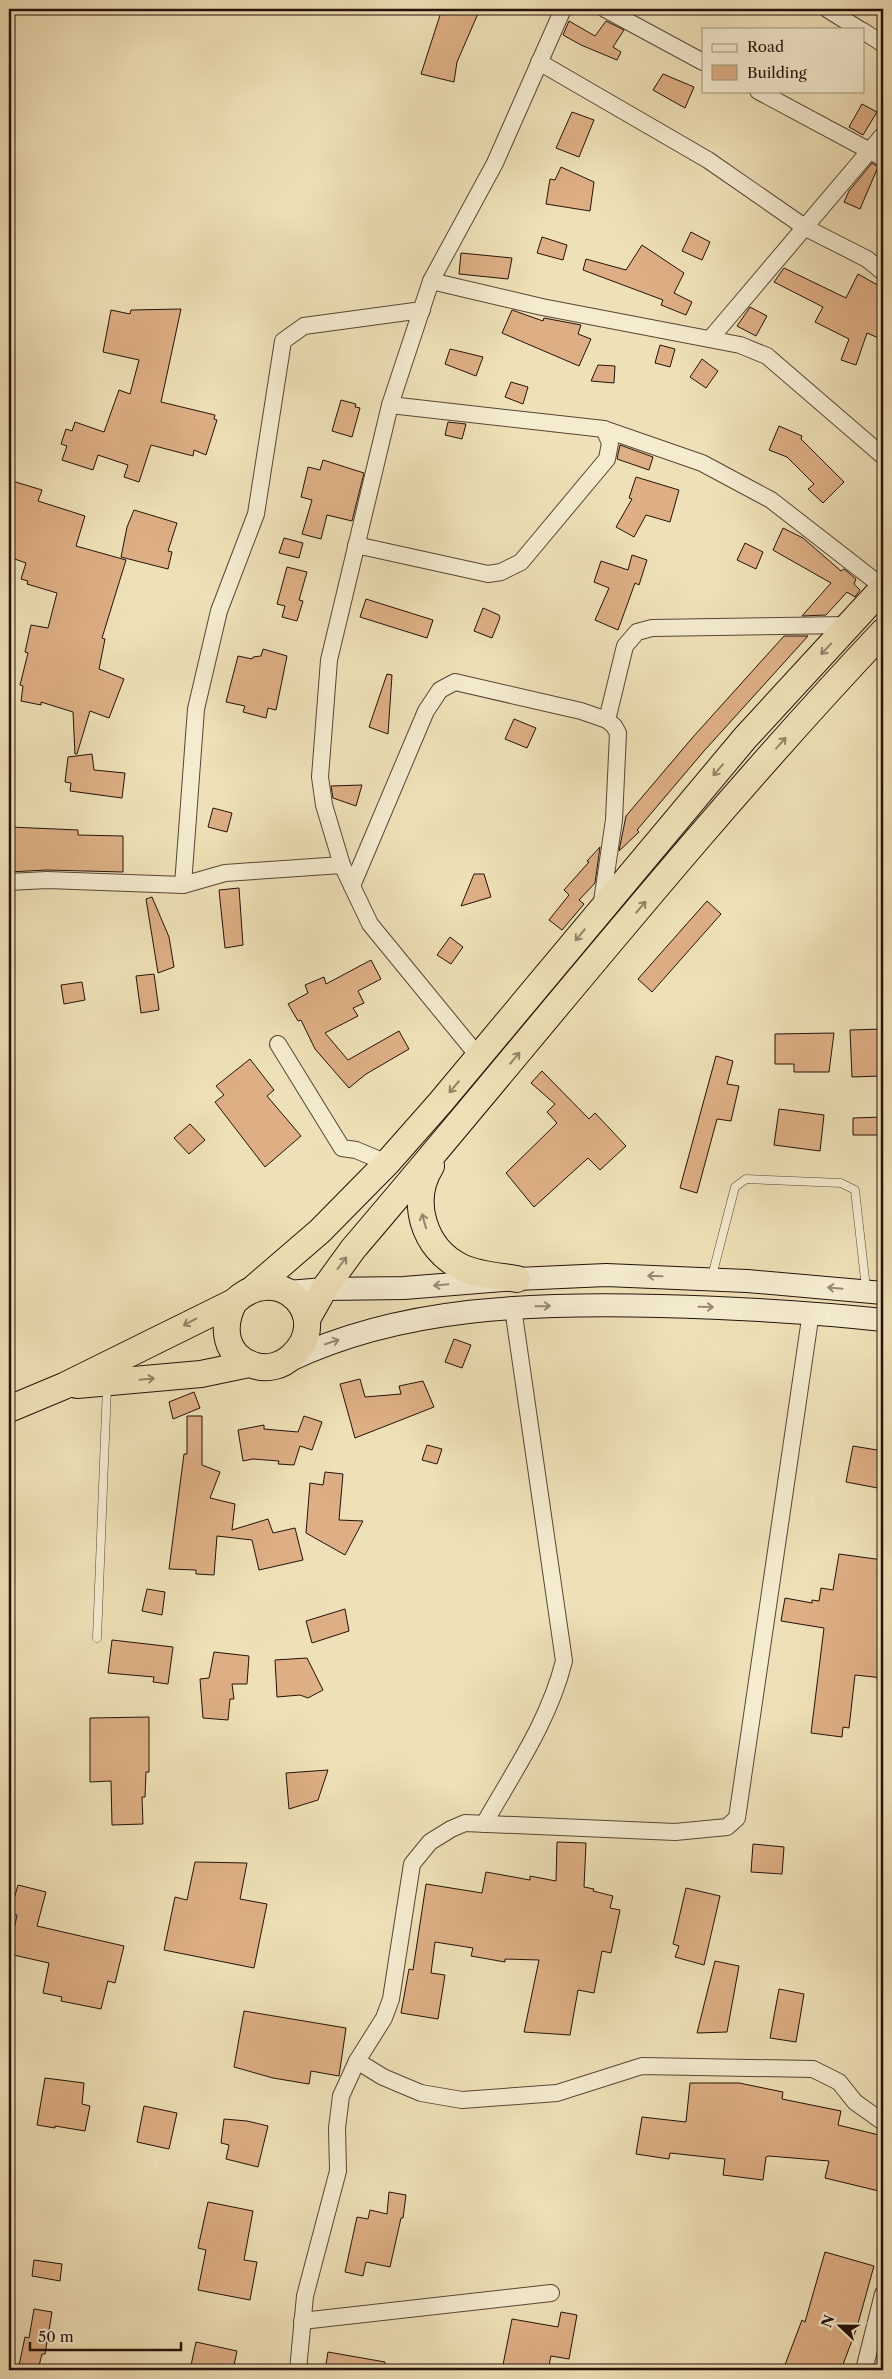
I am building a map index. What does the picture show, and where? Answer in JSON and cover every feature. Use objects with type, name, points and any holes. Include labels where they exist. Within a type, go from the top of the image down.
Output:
[{"type":"highway","points":[[9,1409],[64,1386],[244,1294],[269,1286],[288,1292],[306,1312],[307,1319],[304,1339],[298,1352],[287,1361],[275,1366],[262,1367],[250,1364],[237,1356],[227,1336],[227,1315],[244,1294],[320,1231],[387,1163],[479,1057],[745,738],[883,587]]},
{"type":"highway","points":[[307,1319],[324,1289],[353,1249],[705,831],[793,729],[883,632]]},
{"type":"highway","points":[[455,1129],[429,1170],[423,1184],[420,1196],[424,1225],[438,1250],[462,1267],[486,1275],[517,1279]]},
{"type":"highway","points":[[64,1386],[201,1374],[250,1364]]},
{"type":"main road","points":[[288,1292],[324,1289],[395,1289],[517,1279],[606,1275],[711,1278],[874,1292]]},
{"type":"main road","points":[[287,1361],[316,1347],[350,1336],[405,1323],[468,1312],[513,1308],[595,1305],[754,1308],[883,1320]]},
{"type":"street","points":[[479,1057],[370,924],[342,865],[324,805],[320,777],[329,660],[390,405],[432,281],[495,163],[563,9]]},
{"type":"street","points":[[605,9],[702,61]]},
{"type":"street","points":[[827,9],[857,28]]},
{"type":"street","points":[[864,33],[883,44]]},
{"type":"street","points":[[539,62],[708,160],[806,228],[866,259],[883,272]]},
{"type":"street","points":[[760,92],[877,155]]},
{"type":"street","points":[[710,339],[806,228],[877,155],[883,135]]},
{"type":"street","points":[[432,281],[542,307],[740,345],[767,356],[883,456]]},
{"type":"street","points":[[184,886],[196,709],[219,611],[256,514],[283,341],[304,326],[422,310]]},
{"type":"street","points":[[390,405],[604,429],[702,463],[771,500],[883,587]]},
{"type":"street","points":[[356,545],[488,574],[501,572],[521,562],[607,460],[610,443],[604,429]]},
{"type":"street","points":[[606,720],[625,646],[637,632],[652,628],[848,625]]},
{"type":"street","points":[[352,886],[426,711],[440,690],[446,685],[455,682],[581,710],[606,720],[614,726],[618,733],[614,820],[600,910]]},
{"type":"street","points":[[9,882],[47,880],[184,886],[225,874],[342,865]]},
{"type":"street","points":[[278,1044],[342,1148],[356,1150],[387,1163]]},
{"type":"street","points":[[484,1824],[545,1719],[558,1688],[564,1662],[513,1308]]},
{"type":"street","points":[[298,2370],[306,2289],[338,2171],[337,2128],[341,2096],[357,2061],[384,2018],[391,1999],[412,1864],[430,1842],[465,1823],[675,1832],[727,1827],[737,1818],[811,1312]]},
{"type":"street","points":[[357,2061],[383,2077],[421,2093],[462,2100],[557,2093],[642,2066],[813,2069],[839,2082],[854,2102],[883,2122]]},
{"type":"street","points":[[302,2321],[551,2293]]},
{"type":"street","points":[[864,2370],[883,2294]]},
{"type":"lane","points":[[711,1278],[735,1187],[746,1178],[841,1183],[855,1190],[874,1292]]},
{"type":"lane","points":[[97,1638],[107,1382]]},
{"type":"building","points":[[442,9],[461,13],[462,9],[480,9],[457,62],[454,82],[421,74]]},
{"type":"building","points":[[569,21],[595,36],[606,21],[624,30],[613,47],[621,52],[617,60],[581,45],[563,35]]},
{"type":"building","points":[[663,74],[694,87],[685,108],[653,90]]},
{"type":"building","points":[[862,104],[877,112],[863,135],[849,127]]},
{"type":"building","points":[[572,112],[594,120],[579,157],[556,148]]},
{"type":"building","points":[[872,163],[878,167],[860,209],[844,202],[849,191]]},
{"type":"building","points":[[561,167],[594,182],[590,211],[546,204],[550,179],[555,180]]},
{"type":"building","points":[[691,232],[710,242],[702,260],[682,251]]},
{"type":"building","points":[[542,237],[567,245],[563,260],[537,253]]},
{"type":"building","points":[[642,245],[684,273],[674,293],[692,302],[686,315],[661,305],[663,300],[583,270],[586,259],[626,270]]},
{"type":"building","points":[[461,253],[512,258],[508,279],[459,274]]},
{"type":"building","points":[[784,268],[846,298],[858,274],[883,288],[883,340],[867,333],[856,365],[841,360],[849,339],[815,322],[823,307],[774,282]]},
{"type":"building","points":[[750,307],[767,316],[756,336],[737,326]]},
{"type":"building","points":[[181,309],[161,402],[215,415],[214,419],[217,420],[206,455],[194,450],[193,456],[151,445],[139,482],[124,477],[128,465],[98,455],[93,470],[62,460],[67,446],[61,444],[66,429],[72,431],[75,422],[104,432],[119,390],[130,394],[139,360],[103,352],[111,310],[130,314],[131,310]]},
{"type":"building","points":[[512,310],[543,321],[544,318],[581,325],[578,334],[591,339],[579,366],[502,333]]},
{"type":"building","points":[[660,345],[675,349],[670,367],[655,363]]},
{"type":"building","points":[[450,349],[483,357],[476,376],[445,364]]},
{"type":"building","points":[[702,359],[718,371],[706,388],[690,377]]},
{"type":"building","points":[[598,365],[615,366],[614,383],[591,381]]},
{"type":"building","points":[[511,382],[528,387],[523,404],[505,397]]},
{"type":"building","points":[[341,400],[356,404],[355,407],[360,408],[352,437],[332,431]]},
{"type":"building","points":[[448,422],[466,424],[462,439],[445,435]]},
{"type":"building","points":[[779,426],[802,436],[801,439],[844,482],[823,503],[808,489],[814,484],[787,457],[769,450]]},
{"type":"building","points":[[620,445],[653,457],[649,470],[617,459]]},
{"type":"building","points":[[323,460],[364,473],[352,521],[327,515],[321,539],[302,534],[312,500],[301,497],[308,467],[320,470]]},
{"type":"building","points":[[636,477],[679,490],[670,522],[646,515],[634,537],[616,527],[632,499],[629,498]]},
{"type":"building","points":[[9,480],[42,490],[38,501],[85,516],[76,546],[126,560],[102,638],[105,639],[99,669],[124,679],[109,718],[90,711],[77,754],[75,754],[73,712],[41,702],[41,705],[21,701],[23,686],[20,685],[28,653],[25,652],[31,625],[48,628],[57,593],[27,584],[28,581],[21,579],[26,563],[9,557]]},
{"type":"building","points":[[134,510],[177,523],[168,551],[172,552],[168,569],[121,557],[127,527]]},
{"type":"building","points":[[783,528],[803,538],[841,571],[844,569],[856,579],[854,584],[860,590],[855,597],[847,592],[826,615],[802,616],[831,583],[773,550]]},
{"type":"building","points":[[284,538],[303,543],[299,558],[279,553]]},
{"type":"building","points":[[745,543],[763,552],[756,569],[737,560]]},
{"type":"building","points":[[632,555],[647,560],[639,585],[635,583],[618,630],[595,620],[609,588],[594,582],[601,561],[628,570]]},
{"type":"building","points":[[287,567],[307,572],[299,600],[303,601],[297,621],[282,617],[285,606],[277,604]]},
{"type":"building","points":[[366,599],[433,620],[427,638],[360,617]]},
{"type":"building","points":[[483,608],[499,615],[500,618],[492,638],[474,631]]},
{"type":"building","points":[[784,636],[808,636],[704,751],[637,830],[639,832],[619,851],[626,816],[693,737]]},
{"type":"building","points":[[263,649],[287,656],[276,710],[268,708],[266,718],[243,712],[245,706],[226,702],[238,656],[252,659],[253,657],[261,656]]},
{"type":"building","points":[[387,674],[392,675],[388,734],[369,727]]},
{"type":"building","points":[[514,719],[536,728],[527,748],[505,739]]},
{"type":"building","points":[[92,754],[94,770],[125,773],[122,798],[70,791],[71,783],[65,782],[68,757]]},
{"type":"building","points":[[362,785],[356,806],[333,798],[331,786]]},
{"type":"building","points":[[213,808],[232,813],[227,832],[208,827]]},
{"type":"building","points":[[10,827],[78,830],[78,835],[123,836],[123,872],[47,870],[9,872]]},
{"type":"building","points":[[600,847],[595,883],[579,900],[584,904],[562,930],[549,920],[569,895],[564,890]]},
{"type":"building","points":[[474,874],[484,874],[491,897],[461,906]]},
{"type":"building","points":[[239,888],[243,945],[225,948],[219,890]]},
{"type":"building","points":[[152,897],[169,937],[174,967],[158,973],[146,899]]},
{"type":"building","points":[[707,901],[721,914],[652,992],[638,979]]},
{"type":"building","points":[[450,937],[463,947],[451,964],[437,955]]},
{"type":"building","points":[[371,960],[381,979],[358,991],[364,1003],[353,1008],[358,1016],[325,1033],[348,1060],[399,1031],[409,1049],[366,1074],[349,1088],[315,1049],[301,1020],[298,1021],[288,1004],[308,993],[305,985],[324,977],[326,984]]},
{"type":"building","points":[[154,974],[159,1010],[141,1013],[136,976]]},
{"type":"building","points":[[82,982],[85,1000],[64,1004],[61,985]]},
{"type":"building","points":[[883,1029],[883,1071],[880,1071],[880,1076],[852,1077],[850,1030]]},
{"type":"building","points":[[834,1033],[829,1072],[794,1072],[794,1064],[775,1064],[775,1034]]},
{"type":"building","points":[[716,1056],[733,1061],[727,1084],[739,1086],[731,1121],[717,1119],[697,1193],[680,1188]]},
{"type":"building","points":[[250,1059],[274,1090],[267,1096],[301,1136],[265,1167],[215,1102],[224,1095],[216,1086]]},
{"type":"building","points":[[542,1071],[589,1119],[595,1113],[626,1146],[600,1170],[588,1158],[534,1207],[506,1173],[557,1123],[547,1112],[555,1104],[531,1083]]},
{"type":"building","points":[[779,1109],[824,1115],[820,1151],[774,1145]]},
{"type":"building","points":[[883,1117],[883,1135],[853,1135],[853,1118]]},
{"type":"building","points":[[190,1124],[205,1140],[189,1154],[174,1138]]},
{"type":"building","points":[[454,1339],[471,1345],[462,1368],[445,1362]]},
{"type":"building","points":[[360,1379],[365,1397],[401,1394],[399,1386],[423,1381],[434,1407],[355,1438],[340,1384]]},
{"type":"building","points":[[194,1392],[200,1408],[173,1419],[169,1402]]},
{"type":"building","points":[[187,1416],[202,1416],[202,1465],[220,1472],[210,1498],[235,1504],[232,1530],[268,1519],[273,1533],[295,1528],[303,1560],[259,1570],[252,1540],[217,1536],[214,1575],[196,1574],[196,1570],[169,1569],[184,1454],[187,1454]]},
{"type":"building","points":[[304,1416],[322,1422],[312,1450],[300,1446],[294,1465],[278,1464],[279,1461],[253,1459],[243,1461],[238,1430],[264,1425],[264,1429],[298,1432]]},
{"type":"building","points":[[427,1445],[442,1449],[437,1464],[422,1460]]},
{"type":"building","points":[[853,1446],[883,1451],[883,1489],[846,1482]]},
{"type":"building","points":[[325,1472],[343,1474],[339,1520],[363,1521],[345,1555],[306,1533],[310,1483],[323,1485]]},
{"type":"building","points":[[839,1554],[883,1560],[883,1678],[855,1675],[849,1728],[843,1727],[842,1737],[811,1733],[824,1628],[781,1621],[785,1598],[812,1603],[812,1600],[819,1601],[821,1588],[833,1590]]},
{"type":"building","points":[[147,1589],[165,1592],[162,1615],[142,1611]]},
{"type":"building","points":[[345,1609],[349,1631],[312,1643],[306,1621]]},
{"type":"building","points":[[112,1640],[173,1647],[168,1684],[153,1682],[154,1677],[108,1673]]},
{"type":"building","points":[[214,1652],[249,1656],[247,1684],[232,1684],[234,1699],[230,1699],[228,1720],[203,1718],[200,1679],[209,1678]]},
{"type":"building","points":[[307,1658],[323,1690],[308,1698],[300,1695],[277,1697],[275,1660]]},
{"type":"building","points":[[149,1717],[149,1772],[146,1772],[145,1797],[142,1797],[143,1824],[112,1825],[111,1781],[90,1782],[90,1718]]},
{"type":"building","points":[[328,1770],[318,1800],[289,1809],[286,1773]]},
{"type":"building","points":[[557,1842],[586,1843],[584,1887],[613,1896],[610,1908],[620,1910],[611,1953],[602,1951],[594,1993],[578,1990],[570,2035],[524,2032],[539,1960],[505,1959],[505,1962],[471,1956],[473,1948],[435,1942],[431,1973],[445,1975],[438,2019],[401,2013],[409,1969],[413,1970],[426,1884],[482,1893],[486,1872],[530,1880],[530,1876],[556,1881]]},
{"type":"building","points":[[753,1844],[784,1847],[782,1874],[751,1872]]},
{"type":"building","points":[[195,1862],[247,1863],[240,1899],[267,1904],[254,1968],[164,1950],[175,1897],[187,1900]]},
{"type":"building","points":[[18,1885],[46,1892],[37,1926],[124,1946],[115,1983],[108,1981],[101,2009],[61,2001],[62,1997],[43,1993],[49,1963],[9,1954],[17,1915],[10,1913]]},
{"type":"building","points":[[686,1888],[720,1896],[704,1965],[675,1957],[679,1946],[673,1944]]},
{"type":"building","points":[[715,1961],[739,1966],[727,2032],[697,2033]]},
{"type":"building","points":[[779,1989],[804,1994],[796,2042],[770,2038]]},
{"type":"building","points":[[244,2011],[346,2028],[339,2076],[311,2071],[309,2084],[273,2078],[234,2067]]},
{"type":"building","points":[[45,2078],[84,2083],[82,2104],[90,2106],[85,2131],[37,2125]]},
{"type":"building","points":[[690,2083],[739,2083],[783,2092],[782,2099],[841,2111],[838,2125],[883,2136],[883,2192],[825,2178],[829,2161],[769,2156],[766,2157],[763,2180],[723,2175],[725,2159],[670,2153],[669,2159],[636,2154],[642,2117],[686,2122]]},
{"type":"building","points":[[144,2106],[177,2113],[169,2149],[137,2142]]},
{"type":"building","points":[[224,2119],[247,2121],[268,2126],[258,2167],[226,2159],[229,2145],[221,2143]]},
{"type":"building","points":[[389,2192],[406,2195],[403,2218],[401,2218],[390,2267],[366,2262],[363,2276],[345,2272],[357,2217],[368,2219],[370,2210],[387,2214]]},
{"type":"building","points":[[208,2202],[253,2211],[244,2260],[257,2262],[250,2300],[198,2290],[206,2250],[198,2248]]},
{"type":"building","points":[[825,2252],[874,2266],[857,2327],[841,2370],[783,2370],[802,2320],[805,2322]]},
{"type":"building","points":[[34,2260],[62,2264],[60,2281],[32,2276]]},
{"type":"building","points":[[34,2309],[52,2312],[45,2354],[42,2354],[38,2370],[18,2370],[25,2337],[29,2338]]},
{"type":"building","points":[[561,2312],[577,2315],[569,2359],[551,2356],[548,2370],[502,2370],[512,2319],[558,2327]]},
{"type":"building","points":[[196,2342],[237,2351],[233,2370],[190,2370]]},
{"type":"building","points":[[328,2352],[385,2362],[384,2370],[325,2370]]}]
